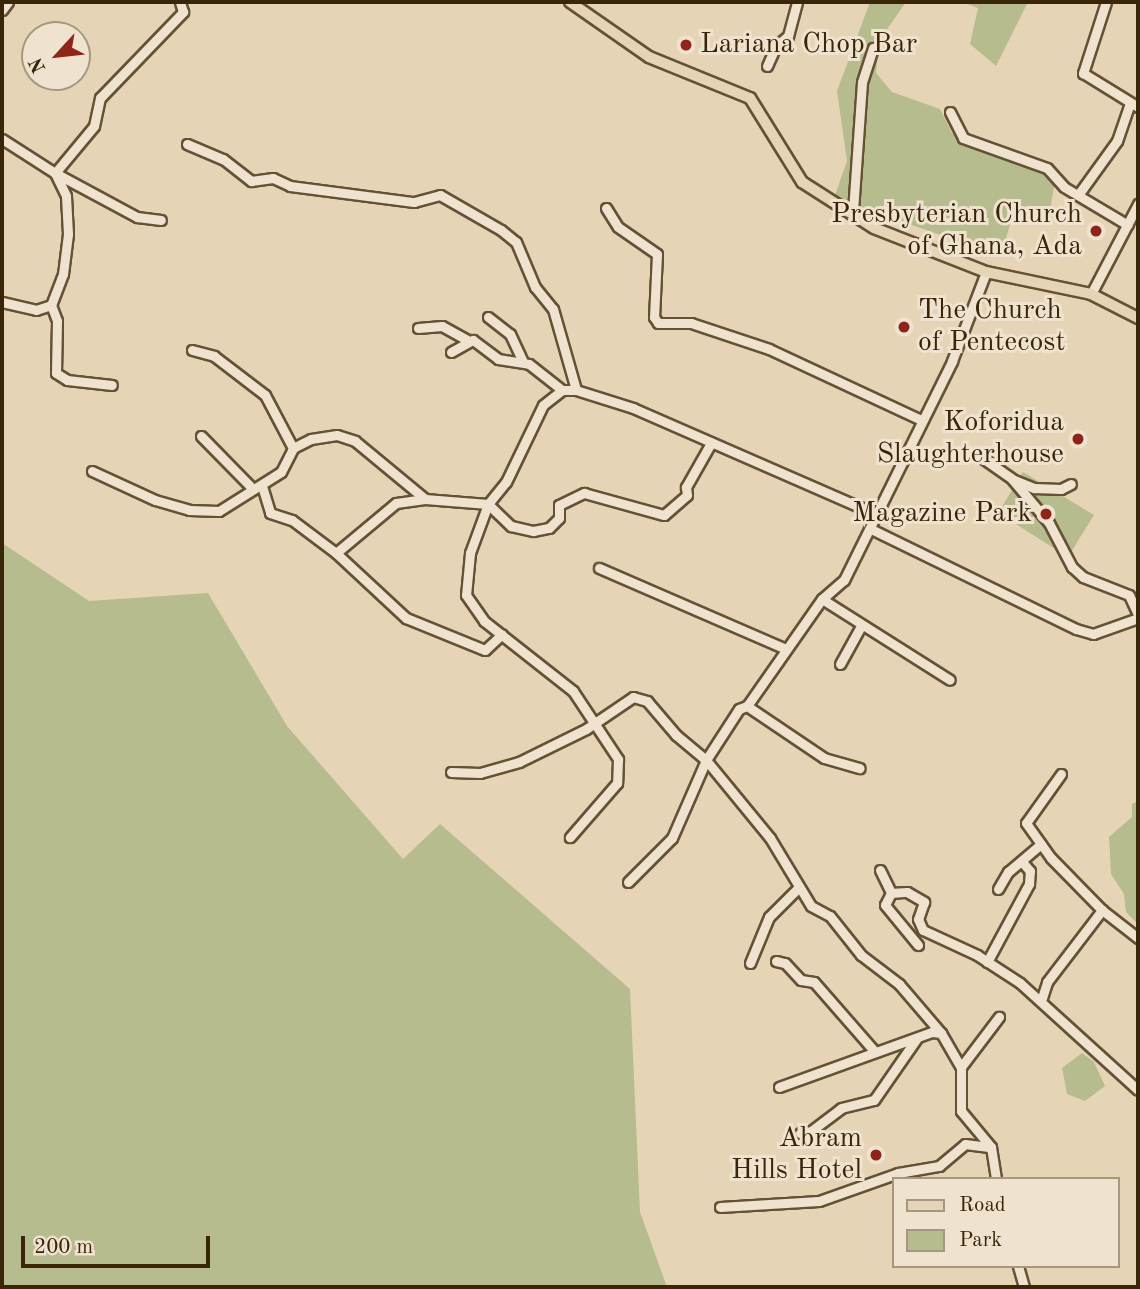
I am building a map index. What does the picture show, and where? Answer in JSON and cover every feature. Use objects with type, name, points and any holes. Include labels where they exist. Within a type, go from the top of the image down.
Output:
[{"type":"main road","points":[[570,2],[649,57],[750,99],[802,182],[853,211],[874,228],[986,272],[1091,295],[1138,318]]},
{"type":"street","points":[[2,10],[8,2]]},
{"type":"street","points":[[55,173],[94,127],[100,98],[183,12],[180,2]]},
{"type":"street","points":[[767,66],[776,46],[788,36],[797,2]]},
{"type":"street","points":[[1078,195],[1117,141],[1134,105],[1083,73],[1106,2]]},
{"type":"street","points":[[853,211],[862,82],[873,48]]},
{"type":"street","points":[[950,112],[963,138],[986,142],[1047,168],[1078,195],[1128,225]]},
{"type":"street","points":[[2,139],[55,173],[137,217],[161,220]]},
{"type":"street","points":[[187,144],[223,159],[251,181],[273,178],[290,186],[414,202],[440,195],[501,230],[516,242],[535,287],[553,309],[576,390]]},
{"type":"street","points":[[55,173],[66,196],[68,234],[64,274],[51,305],[60,378],[112,384]]},
{"type":"street","points":[[1091,295],[1138,204]]},
{"type":"street","points":[[606,208],[618,227],[657,254],[654,317],[658,323],[691,323],[769,349],[922,420]]},
{"type":"street","points":[[628,882],[672,838],[706,760],[739,709],[747,706],[784,648],[822,599],[844,580],[953,361],[986,272]]},
{"type":"street","points":[[2,302],[36,310],[51,305]]},
{"type":"street","points":[[488,317],[510,334],[523,362]]},
{"type":"street","points":[[418,328],[442,326],[469,341],[478,342],[498,359],[523,362],[562,390],[576,390],[633,408],[878,515]]},
{"type":"street","points":[[451,352],[469,341]]},
{"type":"street","points":[[192,351],[214,356],[265,395],[293,448]]},
{"type":"street","points":[[562,390],[543,405],[506,482],[488,504],[470,553],[464,588],[484,621],[556,673],[595,720],[621,769],[617,783],[570,837]]},
{"type":"street","points":[[201,436],[257,487],[270,513],[292,520],[336,553],[407,618],[485,650],[502,634]]},
{"type":"street","points":[[92,471],[189,510],[219,511],[281,472],[293,448],[311,439],[347,437],[425,499]]},
{"type":"street","points":[[336,553],[396,503],[425,499],[488,504],[511,526],[533,531],[549,528],[559,518],[559,505],[584,493],[664,515],[687,495],[686,487],[711,443]]},
{"type":"street","points":[[981,457],[1012,479],[1034,488],[1061,489],[1071,484]]},
{"type":"street","points":[[871,529],[1076,629],[1093,634],[1138,612],[1129,595],[1083,577],[1072,567],[1049,523],[1012,479]]},
{"type":"street","points":[[598,568],[784,648]]},
{"type":"street","points":[[822,599],[950,680]]},
{"type":"street","points":[[840,664],[861,626]]},
{"type":"street","points":[[452,772],[480,773],[519,762],[586,729],[595,720],[633,697],[648,701],[676,735],[706,760],[770,838],[797,889],[811,905],[830,916],[872,966],[900,984],[935,1029],[961,1068],[961,1111],[991,1147],[996,1177]]},
{"type":"street","points":[[747,706],[824,758],[860,768]]},
{"type":"street","points":[[1061,774],[1025,819],[1041,844],[1102,910],[1138,938]]},
{"type":"street","points":[[998,889],[1008,872],[1023,863],[1041,844]]},
{"type":"street","points":[[987,962],[1028,884],[1030,871],[1023,863]]},
{"type":"street","points":[[880,870],[891,893]]},
{"type":"street","points":[[750,963],[769,917],[797,889]]},
{"type":"street","points":[[891,893],[918,897],[924,902],[918,919],[923,930],[987,962],[1041,1002],[1138,1090]]},
{"type":"street","points":[[891,893],[885,905],[918,944]]},
{"type":"street","points":[[1041,1002],[1047,982],[1102,910]]},
{"type":"street","points":[[776,961],[785,963],[801,980],[814,982],[875,1052]]},
{"type":"street","points":[[961,1068],[999,1017]]},
{"type":"street","points":[[779,1087],[917,1038],[935,1029]]},
{"type":"street","points":[[800,1133],[811,1131],[841,1108],[874,1100],[917,1038]]},
{"type":"street","points":[[720,1207],[819,1201],[904,1172],[939,1166],[965,1144],[991,1147]]},
{"type":"street","points":[[904,1172],[918,1177]]},
{"type":"street","points":[[1019,1268],[1024,1287]]},
{"type":"green space","points":[[870,2],[906,2],[879,41],[876,73],[892,92],[940,109],[952,133],[989,145],[1055,181],[1048,222],[1013,214],[1001,256],[834,198],[847,161],[837,91]]},
{"type":"green space","points":[[963,2],[1028,2],[996,66],[970,44],[978,8]]},
{"type":"green space","name":"Magazine Park","points":[[1023,472],[1094,515],[1068,557],[998,513]]},
{"type":"green space","points":[[2,543],[89,601],[208,593],[287,726],[403,859],[440,824],[630,989],[640,1212],[667,1287],[2,1287]]},
{"type":"green space","points":[[1138,801],[1138,924],[1126,912],[1124,894],[1111,874],[1109,837],[1132,817],[1132,804]]},
{"type":"green space","points":[[1082,1053],[1094,1062],[1105,1086],[1085,1101],[1067,1094],[1062,1068]]},
{"type":"place","name":"Lariana Chop Bar","points":[[686,45]]},
{"type":"place","name":"Presbyterian Church of Ghana, Ada","points":[[1096,231]]},
{"type":"place","name":"The Church of Pentecost","points":[[904,327]]},
{"type":"place","name":"Koforidua Slaughterhouse","points":[[1078,439]]},
{"type":"place","name":"Magazine Park","points":[[1046,514]]},
{"type":"place","name":"Abram Hills Hotel","points":[[876,1155]]}]
